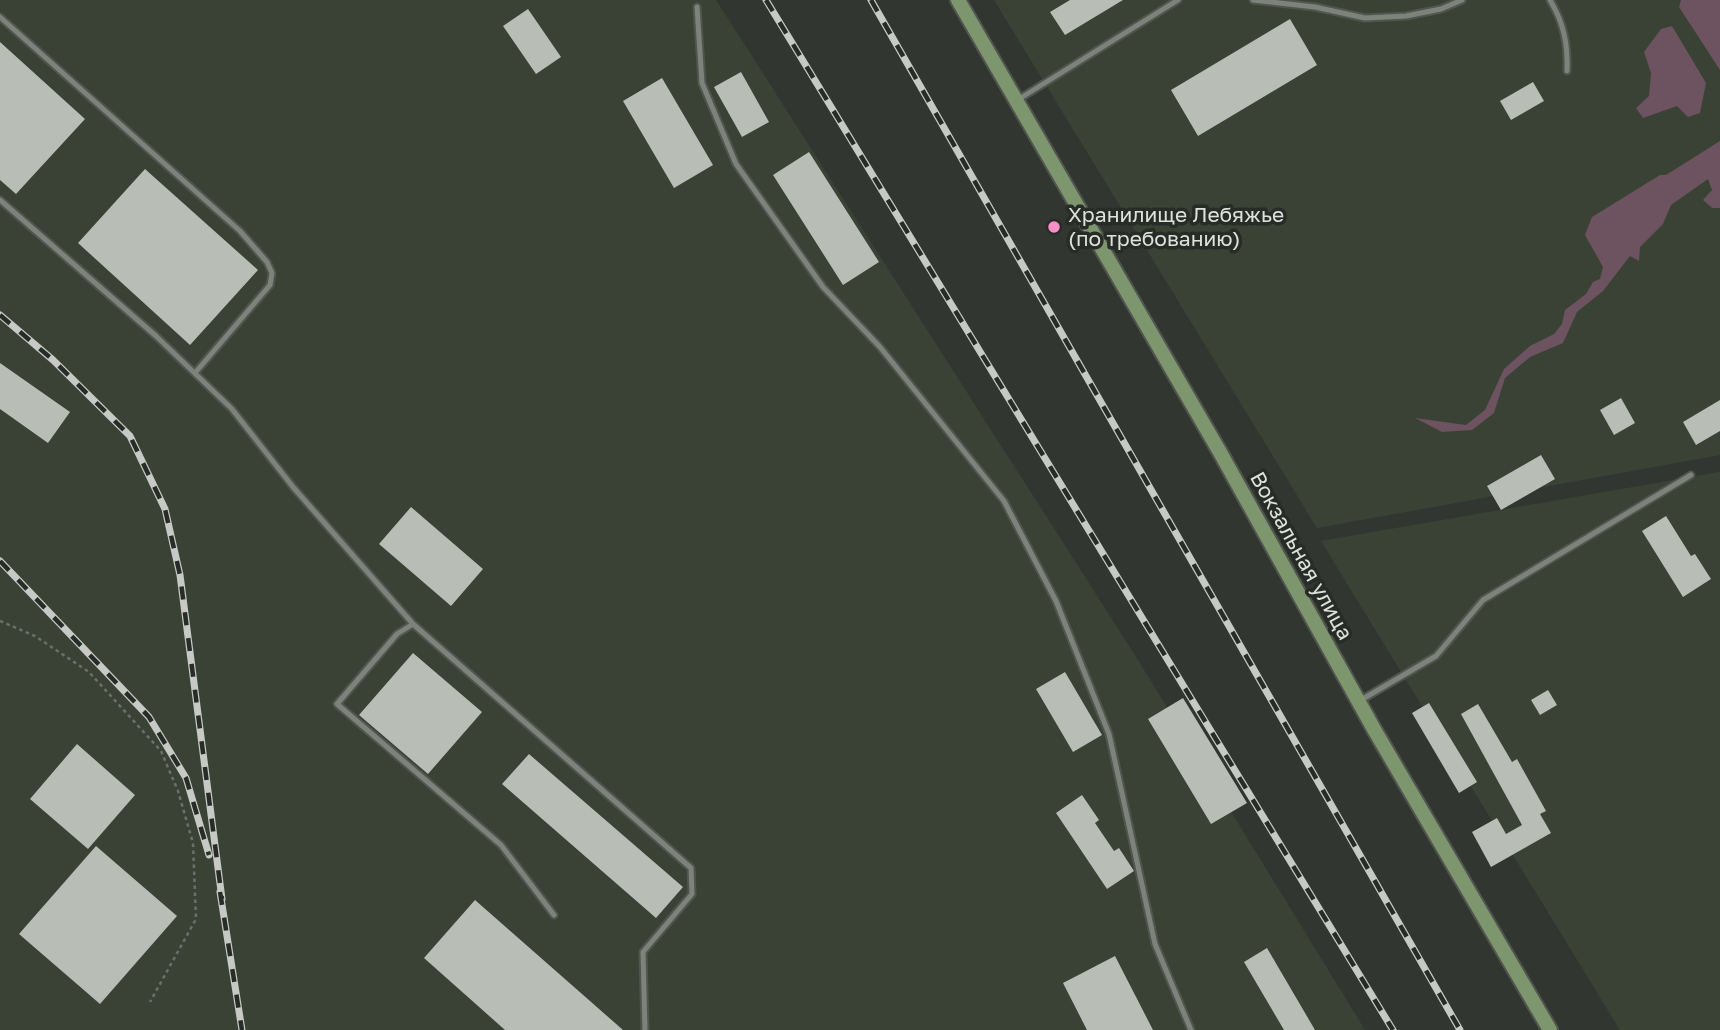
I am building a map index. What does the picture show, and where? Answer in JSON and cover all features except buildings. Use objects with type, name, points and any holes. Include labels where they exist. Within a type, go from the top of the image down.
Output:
[{"type":"main road","name":"Вокзальная улица","points":[[958,0],[1221,454],[1358,701],[1550,1030]]},
{"type":"lane","points":[[1016,101],[1178,0]]},
{"type":"lane","points":[[1253,0],[1315,7],[1365,18],[1406,16],[1441,9],[1462,0]]},
{"type":"lane","points":[[1550,0],[1560,17],[1568,48],[1567,71]]},
{"type":"lane","points":[[697,7],[702,83],[736,164],[823,287],[880,348],[1004,501],[1056,601],[1109,734],[1155,944],[1191,1030]]},
{"type":"lane","points":[[0,17],[240,231],[267,262],[272,273],[271,285],[195,373]]},
{"type":"lane","points":[[0,200],[156,336],[232,409],[293,487],[413,624],[691,868],[692,894],[643,952],[645,1030]]},
{"type":"lane","points":[[1358,701],[1436,656],[1483,600],[1690,475]]},
{"type":"lane","points":[[413,624],[397,634],[337,704],[501,845],[554,915]]},
{"type":"path","points":[[0,621],[35,636],[89,672],[161,751],[178,791],[194,843],[197,919],[150,1002]]},
{"type":"shaded area","points":[[0,0],[716,0],[1133,652],[1365,1030],[0,1030]]},
{"type":"shaded area","points":[[994,0],[1720,0],[1720,455],[1317,528]]},
{"type":"shaded area","points":[[1681,0],[1720,0],[1720,70],[1679,7]]},
{"type":"shaded area","points":[[1672,26],[1706,83],[1700,113],[1688,117],[1677,106],[1643,118],[1636,108],[1649,96],[1651,73],[1644,52],[1661,29]]},
{"type":"shaded area","points":[[1720,141],[1720,208],[1712,208],[1703,200],[1712,190],[1708,179],[1671,205],[1663,224],[1640,247],[1639,261],[1630,256],[1603,291],[1577,312],[1563,343],[1530,357],[1505,378],[1494,413],[1472,430],[1442,432],[1415,418],[1466,425],[1485,410],[1504,369],[1530,346],[1554,334],[1562,324],[1565,310],[1586,294],[1593,282],[1600,279],[1603,267],[1585,235],[1592,217]]},
{"type":"shaded area","points":[[1720,472],[1720,1030],[1620,1030],[1321,541]]},
{"type":"railway","points":[[766,0],[1393,1030]]},
{"type":"railway","points":[[871,0],[1460,1030]]},
{"type":"railway","points":[[0,315],[53,360],[130,436],[165,509],[180,575],[222,899]]},
{"type":"railway","points":[[0,561],[149,717],[186,778],[209,855]]},
{"type":"railway","points":[[220,892],[242,1030]]},
{"type":"place","name":"Хранилище Лебяжье (по требованию)","points":[[1054,227]]}]
